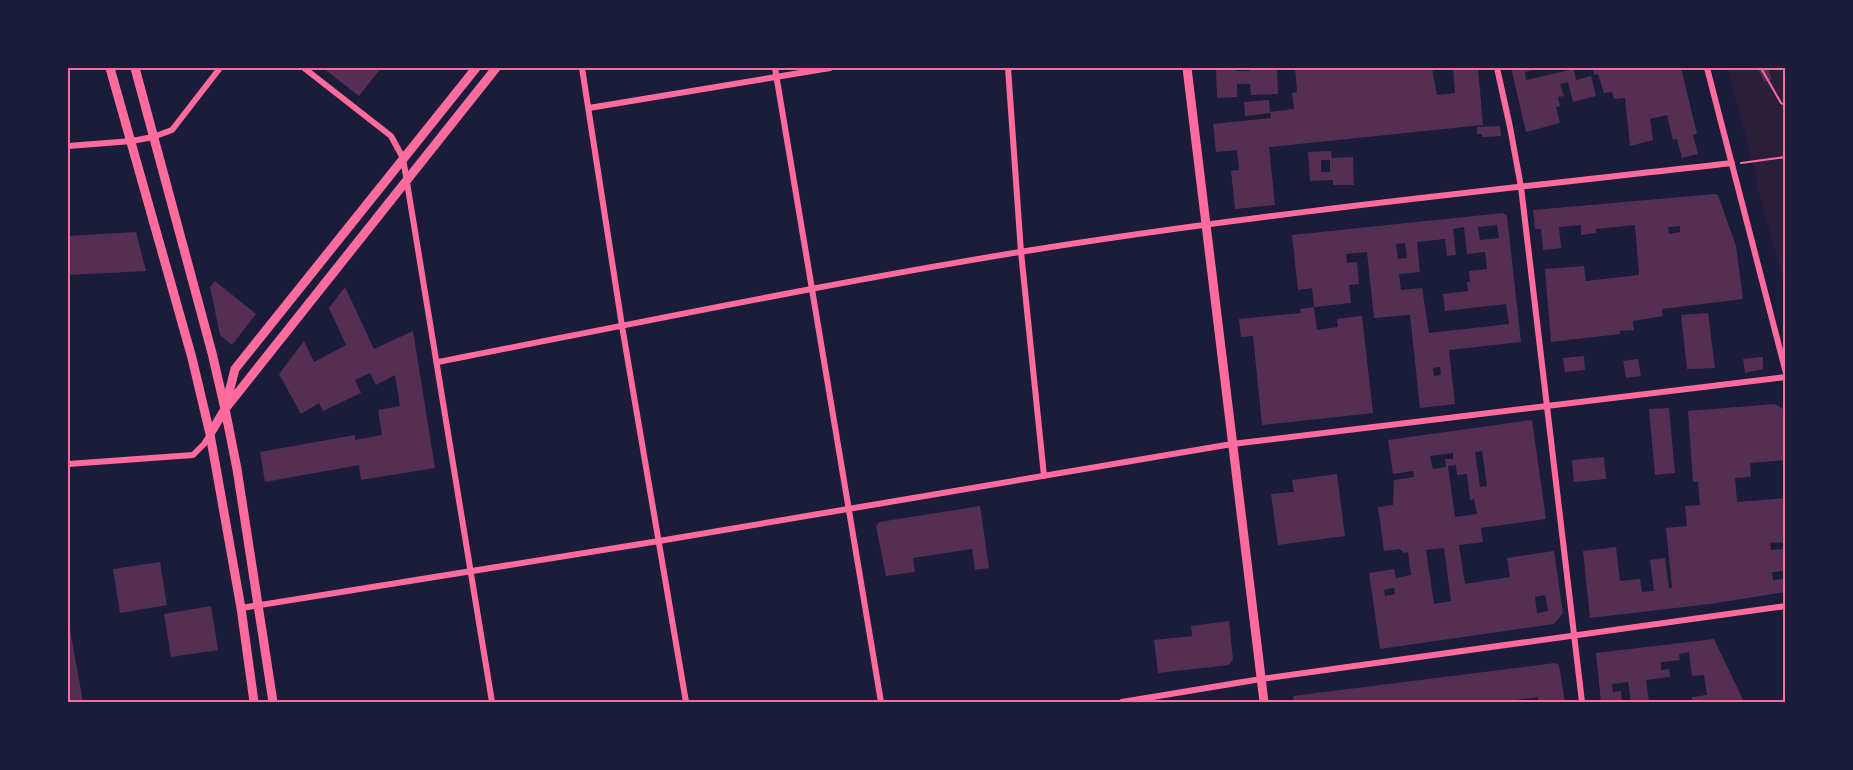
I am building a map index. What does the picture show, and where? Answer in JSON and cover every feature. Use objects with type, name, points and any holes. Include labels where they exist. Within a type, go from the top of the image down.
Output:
[{"type":"main road","points":[[110,68],[192,358],[210,434],[241,608],[254,702]]},
{"type":"main road","points":[[135,68],[225,409],[237,469],[273,702]]},
{"type":"main road","points":[[225,409],[235,369],[476,68]]},
{"type":"main road","points":[[210,434],[225,409],[496,68]]},
{"type":"main road","points":[[1187,68],[1264,702]]},
{"type":"street","points":[[68,146],[132,141],[172,130],[220,68]]},
{"type":"street","points":[[304,68],[391,136],[403,158],[492,702]]},
{"type":"street","points":[[582,68],[622,326],[686,702]]},
{"type":"street","points":[[775,68],[880,702]]},
{"type":"street","points":[[589,108],[830,68]]},
{"type":"street","points":[[1008,68],[1022,252],[1044,476]]},
{"type":"street","points":[[1497,68],[1521,187],[1545,406],[1582,702]]},
{"type":"street","points":[[241,608],[659,541],[1232,444],[1785,375],[1707,68]]},
{"type":"street","points":[[438,362],[812,289],[1022,252],[1206,225],[1732,163]]},
{"type":"street","points":[[68,464],[193,454],[204,444],[210,434]]},
{"type":"street","points":[[1122,702],[1261,679],[1785,606]]},
{"type":"path","points":[[1761,68],[1781,104],[1785,106]]},
{"type":"path","points":[[1732,163],[1785,157]]},
{"type":"shaded area","points":[[1727,68],[1785,68],[1785,286],[1756,183],[1758,182]]},
{"type":"building","points":[[323,68],[381,68],[359,96]]},
{"type":"building","points":[[1216,68],[1250,71],[1250,68],[1277,68],[1278,94],[1251,95],[1250,84],[1237,84],[1237,97],[1217,98]]},
{"type":"building","points":[[1295,68],[1432,68],[1437,95],[1455,93],[1453,68],[1478,68],[1483,125],[1269,147],[1275,205],[1235,209],[1231,171],[1239,170],[1237,150],[1216,152],[1213,124],[1271,118],[1270,112],[1294,109],[1292,93],[1297,92]]},
{"type":"building","points":[[1511,68],[1540,68],[1525,72],[1526,80],[1574,69],[1576,80],[1591,76],[1596,96],[1573,102],[1568,82],[1560,84],[1564,96],[1558,97],[1560,106],[1556,107],[1560,123],[1526,132]]},
{"type":"building","points":[[1593,68],[1681,68],[1697,134],[1693,135],[1698,154],[1682,158],[1677,139],[1673,140],[1667,115],[1650,119],[1653,140],[1630,146],[1625,98],[1614,99],[1612,92],[1604,93],[1598,74],[1594,75]]},
{"type":"building","points":[[1758,68],[1768,68],[1772,79],[1764,82]]},
{"type":"building","points":[[1269,100],[1270,113],[1245,116],[1244,102]]},
{"type":"building","points":[[1500,126],[1501,136],[1482,137],[1482,134],[1477,134],[1477,127]]},
{"type":"building","points":[[1331,151],[1332,158],[1353,157],[1354,185],[1333,185],[1333,180],[1310,181],[1308,152]],"holes":[[[1321,160],[1330,160],[1330,172],[1321,172]]]},
{"type":"building","points":[[1718,195],[1736,246],[1743,299],[1662,309],[1663,316],[1633,321],[1634,330],[1620,331],[1620,334],[1551,342],[1545,269],[1584,266],[1586,281],[1639,275],[1635,225],[1596,229],[1596,233],[1581,235],[1581,225],[1559,227],[1561,248],[1543,250],[1541,229],[1535,229],[1533,210]],"holes":[[[1680,226],[1680,232],[1669,234],[1668,227]]]},
{"type":"building","points":[[1503,213],[1507,216],[1521,342],[1449,350],[1455,404],[1420,408],[1410,315],[1374,318],[1367,252],[1346,254],[1347,263],[1357,262],[1359,284],[1349,285],[1351,303],[1314,307],[1312,288],[1298,290],[1292,235]],"holes":[[[1497,225],[1499,238],[1480,240],[1478,227]],[[1464,227],[1467,254],[1485,252],[1487,269],[1469,271],[1468,291],[1443,294],[1445,311],[1506,304],[1509,324],[1429,333],[1422,288],[1401,290],[1399,274],[1420,272],[1417,242],[1445,239],[1447,256],[1456,255],[1453,229]],[[1405,243],[1407,258],[1398,259],[1396,244]],[[1440,367],[1441,375],[1434,376],[1433,368]]]},
{"type":"building","points":[[136,232],[146,271],[68,275],[68,236]]},
{"type":"building","points":[[215,281],[256,314],[232,345],[220,335],[210,287]]},
{"type":"building","points":[[345,287],[374,349],[413,331],[435,468],[361,480],[359,465],[265,482],[260,452],[355,435],[355,440],[382,435],[378,410],[400,406],[395,375],[376,385],[370,373],[355,380],[361,393],[323,411],[319,403],[301,414],[279,374],[304,341],[314,362],[346,345],[329,308]]},
{"type":"building","points":[[1314,307],[1317,330],[1338,327],[1337,319],[1362,316],[1373,413],[1262,425],[1253,336],[1241,337],[1239,319],[1301,313],[1300,309]]},
{"type":"building","points":[[1708,313],[1715,368],[1687,369],[1681,315]]},
{"type":"building","points":[[1584,356],[1585,370],[1565,372],[1563,358]]},
{"type":"building","points":[[1763,357],[1763,369],[1745,373],[1743,359]]},
{"type":"building","points":[[1638,359],[1641,376],[1626,378],[1623,361]]},
{"type":"building","points":[[1775,404],[1783,409],[1785,460],[1750,463],[1751,477],[1735,478],[1737,502],[1785,498],[1785,542],[1770,543],[1771,550],[1785,549],[1785,571],[1772,572],[1773,580],[1785,579],[1785,592],[1710,604],[1590,618],[1583,551],[1616,547],[1620,581],[1640,579],[1642,592],[1654,591],[1650,560],[1665,558],[1669,588],[1672,588],[1666,528],[1687,526],[1685,506],[1700,505],[1698,481],[1693,482],[1688,411]]},
{"type":"building","points":[[1669,408],[1675,473],[1655,475],[1649,409]]},
{"type":"building","points":[[1532,420],[1546,519],[1481,528],[1483,542],[1459,545],[1465,584],[1510,577],[1507,558],[1554,551],[1563,613],[1554,624],[1380,649],[1369,573],[1394,569],[1396,578],[1411,575],[1408,552],[1404,553],[1400,549],[1384,551],[1378,507],[1393,505],[1394,480],[1414,477],[1413,471],[1393,474],[1388,440]],"holes":[[[1482,451],[1487,486],[1480,487],[1475,452]],[[1453,453],[1453,459],[1445,459],[1446,467],[1433,469],[1430,456]],[[1456,465],[1457,475],[1467,474],[1470,500],[1474,499],[1477,514],[1455,517],[1448,466]],[[1444,548],[1451,601],[1434,604],[1426,550]],[[1394,588],[1395,594],[1385,596],[1384,590]],[[1545,595],[1548,611],[1537,613],[1535,597]]]},
{"type":"building","points":[[1604,457],[1606,479],[1574,482],[1572,460]]},
{"type":"building","points":[[1337,474],[1345,536],[1278,545],[1271,494],[1294,492],[1292,480]]},
{"type":"building","points":[[980,506],[989,568],[975,570],[972,549],[913,558],[915,572],[886,576],[876,526],[879,522]]},
{"type":"building","points":[[160,562],[167,605],[120,613],[113,569]]},
{"type":"building","points":[[211,606],[218,650],[171,657],[164,614]]},
{"type":"building","points":[[1229,621],[1233,659],[1229,665],[1158,673],[1154,640],[1192,636],[1191,626]]},
{"type":"building","points":[[69,624],[83,702],[68,702]]},
{"type":"building","points":[[1714,639],[1744,702],[1692,702],[1692,697],[1707,695],[1704,675],[1692,676],[1689,652],[1679,654],[1680,660],[1661,662],[1661,670],[1669,669],[1670,677],[1646,680],[1649,702],[1631,702],[1628,682],[1612,684],[1613,692],[1621,691],[1622,702],[1601,702],[1596,653]]},
{"type":"building","points":[[1555,663],[1559,665],[1565,702],[1538,702],[1538,697],[1501,702],[1294,702],[1293,696]]}]
